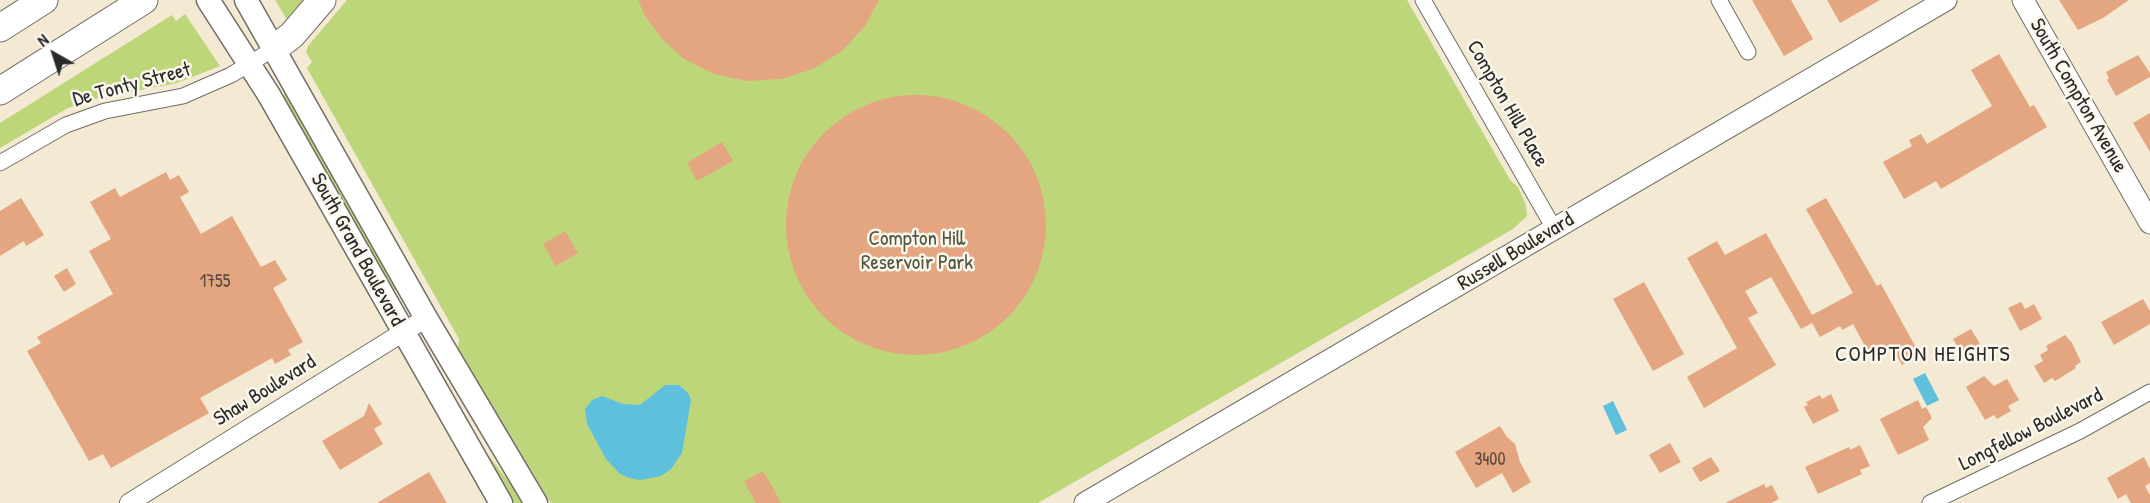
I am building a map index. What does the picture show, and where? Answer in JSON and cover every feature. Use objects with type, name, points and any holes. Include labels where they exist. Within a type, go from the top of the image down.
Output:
[{"type":"highway","points":[[0,28],[44,0]]},
{"type":"highway","points":[[0,91],[144,0]]},
{"type":"highway","points":[[275,48],[292,35],[322,0]]},
{"type":"main road","name":"South Grand Boulevard","points":[[246,0],[426,318],[536,503]]},
{"type":"main road","name":"Russell Boulevard","points":[[1085,503],[1946,0]]},
{"type":"main road","name":"South Compton Avenue","points":[[2023,0],[2150,223]]},
{"type":"main road","name":"South Grand Boulevard","points":[[213,8],[250,64],[501,503]]},
{"type":"street","name":"Compton Hill Place","points":[[1423,0],[1555,230]]},
{"type":"street","points":[[1719,0],[1748,52]]},
{"type":"street","name":"De Tonty Street","points":[[0,163],[44,136],[87,116],[183,96],[224,79],[275,48]]},
{"type":"street","name":"Shaw Boulevard","points":[[129,503],[426,318]]},
{"type":"street","name":"Longfellow Boulevard","points":[[1930,503],[2080,431],[2150,392]]},
{"type":"green space","points":[[275,0],[312,0],[289,23]]},
{"type":"green space","name":"Compton Hill Reservoir Park","points":[[347,0],[1407,0],[1510,180],[1518,187],[1526,205],[1527,216],[1513,229],[1038,503],[551,503],[458,348],[459,339],[307,68],[312,62],[306,52],[308,46]]},
{"type":"green space","points":[[185,14],[220,66],[177,83],[94,99],[68,108],[0,148],[0,123],[172,15],[176,21]]},
{"type":"green space","points":[[286,93],[397,289],[392,292],[281,96]]},
{"type":"green space","points":[[489,456],[523,503],[512,503],[486,458]]},
{"type":"water","points":[[1925,373],[1939,400],[1927,406],[1913,379]]},
{"type":"water","points":[[665,385],[679,385],[688,393],[691,400],[682,453],[671,469],[661,476],[640,480],[620,474],[606,459],[587,424],[585,409],[592,400],[602,396],[623,404],[640,405]]},
{"type":"water","points":[[1613,401],[1627,430],[1616,435],[1603,406]]},
{"type":"building","points":[[638,0],[879,0],[865,26],[842,51],[813,69],[781,79],[747,81],[714,74],[684,59],[662,39],[645,16]]},
{"type":"building","points":[[1752,0],[1791,0],[1813,39],[1784,56]]},
{"type":"building","points":[[1827,0],[1880,0],[1840,23]]},
{"type":"building","points":[[2059,0],[2129,0],[2103,18],[2078,30]]},
{"type":"building","points":[[1999,54],[2030,107],[2034,105],[2047,127],[1941,189],[1936,181],[1904,199],[1883,162],[1912,146],[1909,140],[1921,134],[1927,144],[1992,106],[1971,70]]},
{"type":"building","points":[[2138,55],[2150,73],[2150,77],[2116,96],[2107,80],[2109,78],[2106,72]]},
{"type":"building","points":[[916,95],[941,98],[966,105],[988,117],[1008,133],[1024,153],[1036,175],[1043,200],[1046,225],[1043,250],[1036,275],[1024,297],[1008,317],[988,333],[966,345],[941,352],[916,355],[891,352],[866,345],[844,333],[824,317],[808,297],[796,275],[789,250],[786,225],[789,200],[796,175],[808,153],[824,133],[844,117],[866,105],[891,98]]},
{"type":"building","points":[[2150,113],[2150,152],[2133,123]]},
{"type":"building","points":[[722,142],[733,161],[697,181],[687,163]]},
{"type":"building","points":[[166,172],[170,180],[179,175],[189,192],[180,197],[201,234],[232,216],[261,267],[275,260],[287,280],[273,288],[303,342],[288,350],[291,355],[275,364],[272,358],[200,398],[209,413],[111,468],[103,454],[89,461],[27,351],[41,343],[37,337],[113,294],[89,251],[111,239],[90,202],[115,188],[120,197]]},
{"type":"building","points":[[21,198],[44,235],[26,246],[24,241],[0,256],[0,211]]},
{"type":"building","points":[[1826,198],[1877,286],[1881,284],[1920,355],[1902,365],[1892,348],[1872,359],[1853,324],[1842,330],[1840,326],[1820,337],[1812,323],[1801,329],[1771,277],[1745,291],[1758,313],[1748,318],[1776,365],[1704,408],[1687,377],[1737,348],[1687,258],[1717,241],[1725,255],[1766,233],[1812,315],[1853,293],[1806,209]]},
{"type":"building","points":[[565,231],[578,253],[556,266],[543,244]]},
{"type":"building","points":[[67,268],[76,284],[64,292],[54,276]]},
{"type":"building","points":[[1644,282],[1684,354],[1653,371],[1613,299]]},
{"type":"building","points":[[2143,299],[2150,311],[2150,324],[2114,345],[2101,322]]},
{"type":"building","points":[[2021,302],[2025,309],[2034,304],[2042,319],[2020,331],[2008,308]]},
{"type":"building","points":[[1971,329],[1980,344],[1962,354],[1953,339]]},
{"type":"building","points":[[2065,335],[2072,343],[2081,362],[2075,366],[2076,368],[2055,381],[2052,378],[2044,383],[2034,366],[2043,361],[2040,355],[2048,350],[2046,346]]},
{"type":"building","points":[[1984,376],[1994,386],[2007,379],[2019,400],[2008,406],[2011,411],[1997,419],[1994,415],[1985,420],[1966,387]]},
{"type":"building","points":[[1831,394],[1839,411],[1813,424],[1804,407],[1808,405],[1806,402],[1820,395],[1822,399]]},
{"type":"building","points":[[1918,400],[1922,409],[1926,407],[1932,418],[1923,427],[1929,440],[1898,455],[1880,419]]},
{"type":"building","points":[[369,403],[382,424],[374,429],[383,444],[340,470],[322,441],[364,416]]},
{"type":"building","points":[[1500,426],[1515,444],[1520,462],[1531,482],[1513,493],[1502,473],[1476,488],[1455,452]]},
{"type":"building","points":[[1670,443],[1681,462],[1660,473],[1649,455]]},
{"type":"building","points":[[1860,445],[1870,466],[1860,470],[1862,474],[1818,494],[1805,467],[1849,447],[1850,450]]},
{"type":"building","points":[[1711,457],[1720,471],[1700,482],[1692,468]]},
{"type":"building","points":[[2144,457],[2150,469],[2150,483],[2145,486],[2150,495],[2150,503],[2131,503],[2126,494],[2118,499],[2107,478]]},
{"type":"building","points":[[763,471],[781,503],[756,503],[744,481]]},
{"type":"building","points":[[429,472],[447,503],[377,503]]},
{"type":"building","points":[[1764,484],[1766,488],[1772,485],[1779,499],[1771,503],[1725,503]]},
{"type":"district","name":"COMPTON HEIGHTS","points":[[1923,355]]}]
